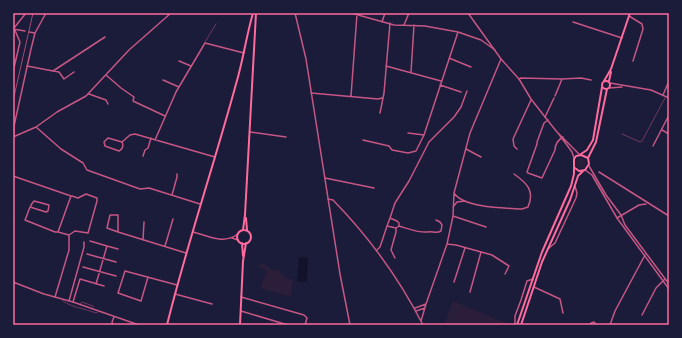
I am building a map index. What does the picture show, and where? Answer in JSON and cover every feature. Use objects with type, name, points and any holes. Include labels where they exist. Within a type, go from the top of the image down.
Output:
[{"type":"main road","points":[[167,325],[186,253],[244,53],[253,13]]},
{"type":"main road","points":[[246,243],[242,243],[238,240],[238,234],[243,230],[245,215],[256,13]]},
{"type":"main road","points":[[516,325],[542,252],[573,180],[575,168],[573,164],[574,159],[587,150],[593,140],[600,106],[602,84],[611,69],[630,14]]},
{"type":"main road","points":[[521,325],[548,249],[578,176],[589,166],[588,158],[596,142],[611,69]]},
{"type":"main road","points":[[604,81],[609,82]]},
{"type":"main road","points":[[602,87],[608,88]]},
{"type":"main road","points":[[580,155],[588,158]]},
{"type":"main road","points":[[575,168],[579,171],[584,170]]},
{"type":"main road","points":[[240,325],[243,261],[246,243],[251,237],[250,233],[247,231],[245,215]]},
{"type":"main road","points":[[243,230],[247,231]]},
{"type":"main road","points":[[242,243],[243,261]]},
{"type":"street","points":[[14,28],[26,13]]},
{"type":"street","points":[[13,148],[14,126],[35,33],[46,13]]},
{"type":"street","points":[[13,137],[36,127],[89,93],[129,50],[170,13]]},
{"type":"street","points":[[295,13],[306,60],[350,325]]},
{"type":"street","points":[[351,13],[382,22],[414,25],[458,32],[481,40],[489,41]]},
{"type":"street","points":[[382,22],[385,13]]},
{"type":"street","points":[[404,25],[409,13]]},
{"type":"street","points":[[468,13],[495,50],[519,79],[531,99],[572,152],[574,159]]},
{"type":"street","points":[[351,96],[357,14]]},
{"type":"street","points":[[630,14],[642,24],[643,29],[633,61]]},
{"type":"street","points":[[573,22],[622,38]]},
{"type":"street","points":[[380,113],[382,98],[384,96],[390,23]]},
{"type":"street","points":[[411,72],[414,25]]},
{"type":"street","points":[[14,28],[25,31]]},
{"type":"street","points":[[13,72],[14,59],[20,42],[14,28]]},
{"type":"street","points":[[29,32],[35,33]]},
{"type":"street","points":[[363,140],[389,146],[392,150],[414,153],[418,149],[458,32]]},
{"type":"street","points":[[53,71],[105,37]]},
{"type":"street","points":[[481,40],[495,50]]},
{"type":"street","points":[[155,140],[179,87],[205,43],[244,53]]},
{"type":"street","points":[[449,58],[471,67]]},
{"type":"street","points":[[422,321],[426,304],[447,244],[453,216],[454,193],[470,133],[502,59]]},
{"type":"street","points":[[179,61],[191,66]]},
{"type":"street","points":[[28,66],[59,72],[64,79],[74,72]]},
{"type":"street","points":[[386,66],[441,81]]},
{"type":"street","points":[[106,75],[134,97],[133,101],[165,116]]},
{"type":"street","points":[[519,79],[581,78],[591,80]]},
{"type":"street","points":[[545,117],[562,79]]},
{"type":"street","points":[[163,80],[179,87]]},
{"type":"street","points":[[663,95],[669,81]]},
{"type":"street","points":[[609,82],[651,90],[669,98]]},
{"type":"street","points":[[440,85],[462,92]]},
{"type":"street","points":[[608,88],[626,86]]},
{"type":"street","points":[[377,250],[380,247],[395,203],[409,181],[429,142],[454,117],[461,107],[467,91]]},
{"type":"street","points":[[89,93],[106,100],[108,104]]},
{"type":"street","points":[[311,93],[378,99],[382,98]]},
{"type":"street","points":[[517,149],[514,146],[513,139],[531,99]]},
{"type":"street","points":[[653,146],[669,115]]},
{"type":"street","points":[[548,120],[544,123],[527,172],[528,173],[542,178],[555,150],[555,146],[563,137]]},
{"type":"street","points":[[36,127],[61,149],[83,163],[87,170],[140,189],[149,188],[201,204]]},
{"type":"street","points":[[661,130],[669,134]]},
{"type":"street","points":[[250,132],[286,138]]},
{"type":"street","points":[[408,132],[424,135]]},
{"type":"street","points":[[557,132],[580,155]]},
{"type":"street","points":[[122,142],[132,134],[151,138],[215,157]]},
{"type":"street","points":[[108,138],[122,142],[123,147],[119,151],[105,146],[104,142],[108,138]]},
{"type":"street","points":[[143,156],[145,150],[148,148],[151,138]]},
{"type":"street","points":[[466,149],[481,156]]},
{"type":"street","points":[[589,166],[606,195],[621,216],[625,225],[669,289]]},
{"type":"street","points":[[584,170],[592,175],[617,218],[646,254]]},
{"type":"street","points":[[599,172],[639,202],[648,204],[669,216]]},
{"type":"street","points":[[172,195],[177,177],[176,174]]},
{"type":"street","points":[[454,193],[465,201],[477,204],[522,209],[528,208],[532,196],[527,184],[514,174]]},
{"type":"street","points":[[13,176],[78,198],[86,194],[97,198],[88,233],[75,231],[69,235],[55,232],[25,220],[30,207],[34,201],[50,205],[48,211],[46,212],[30,207]]},
{"type":"street","points":[[325,178],[374,188]]},
{"type":"street","points":[[548,249],[555,243],[576,198],[575,186]]},
{"type":"street","points":[[58,232],[71,196]]},
{"type":"street","points":[[328,199],[333,200],[346,213],[377,250],[416,311],[423,325]]},
{"type":"street","points":[[453,209],[457,202],[465,201]]},
{"type":"street","points":[[617,218],[639,202]]},
{"type":"street","points":[[639,202],[648,204]]},
{"type":"street","points":[[118,232],[118,215],[110,214],[107,228],[118,232],[165,247],[186,253]]},
{"type":"street","points":[[453,216],[486,227]]},
{"type":"street","points":[[390,218],[397,220],[399,226]]},
{"type":"street","points":[[165,247],[173,219]]},
{"type":"street","points":[[399,226],[423,234],[429,232],[438,233],[441,231],[442,225],[436,220]]},
{"type":"street","points":[[143,240],[144,222]]},
{"type":"street","points":[[387,226],[396,228],[399,226]]},
{"type":"street","points":[[395,258],[391,250],[396,228]]},
{"type":"street","points":[[193,232],[219,240],[232,238],[238,234]]},
{"type":"street","points":[[55,297],[69,250],[69,235]]},
{"type":"street","points":[[232,238],[238,240]]},
{"type":"street","points":[[90,241],[118,249]]},
{"type":"street","points":[[69,300],[84,247],[84,242]]},
{"type":"street","points":[[447,244],[492,255],[509,266],[505,274]]},
{"type":"street","points":[[96,284],[107,246]]},
{"type":"street","points":[[454,282],[465,248]]},
{"type":"street","points":[[470,292],[480,252]]},
{"type":"street","points":[[87,254],[116,262]]},
{"type":"street","points":[[610,325],[615,311],[646,254]]},
{"type":"street","points":[[83,267],[116,276]]},
{"type":"street","points":[[148,277],[141,300],[118,293],[125,271],[148,277],[177,285]]},
{"type":"street","points":[[73,302],[80,279],[104,286]]},
{"type":"street","points":[[516,325],[514,316],[527,281],[533,279]]},
{"type":"street","points":[[664,280],[669,284]]},
{"type":"street","points":[[642,315],[656,288],[664,280]]},
{"type":"street","points":[[13,282],[139,325]]},
{"type":"street","points":[[534,287],[560,299],[564,312]]},
{"type":"street","points":[[175,294],[212,304]]},
{"type":"street","points":[[241,297],[304,315],[307,318],[305,325]]},
{"type":"street","points":[[414,308],[426,304]]},
{"type":"street","points":[[416,311],[425,308]]},
{"type":"street","points":[[240,311],[288,325]]},
{"type":"street","points":[[113,325],[112,322],[114,317]]},
{"type":"street","points":[[590,325],[594,322],[597,325]]},
{"type":"lane","points":[[205,43],[216,24]]},
{"type":"lane","points":[[622,134],[640,142],[642,141],[665,96]]},
{"type":"lane","points":[[61,299],[65,303],[96,313],[98,312]]},
{"type":"shaded area","points":[[581,158],[586,163],[581,168],[576,163]]},
{"type":"shaded area","points":[[299,257],[308,258],[307,282],[297,281]]},
{"type":"shaded area","points":[[260,263],[270,267],[270,269],[280,271],[280,274],[283,274],[285,278],[293,280],[291,297],[260,288],[267,271],[258,267]]},
{"type":"shaded area","points":[[453,301],[511,325],[444,325]]},
{"type":"railway","points":[[13,101],[33,13]]}]
